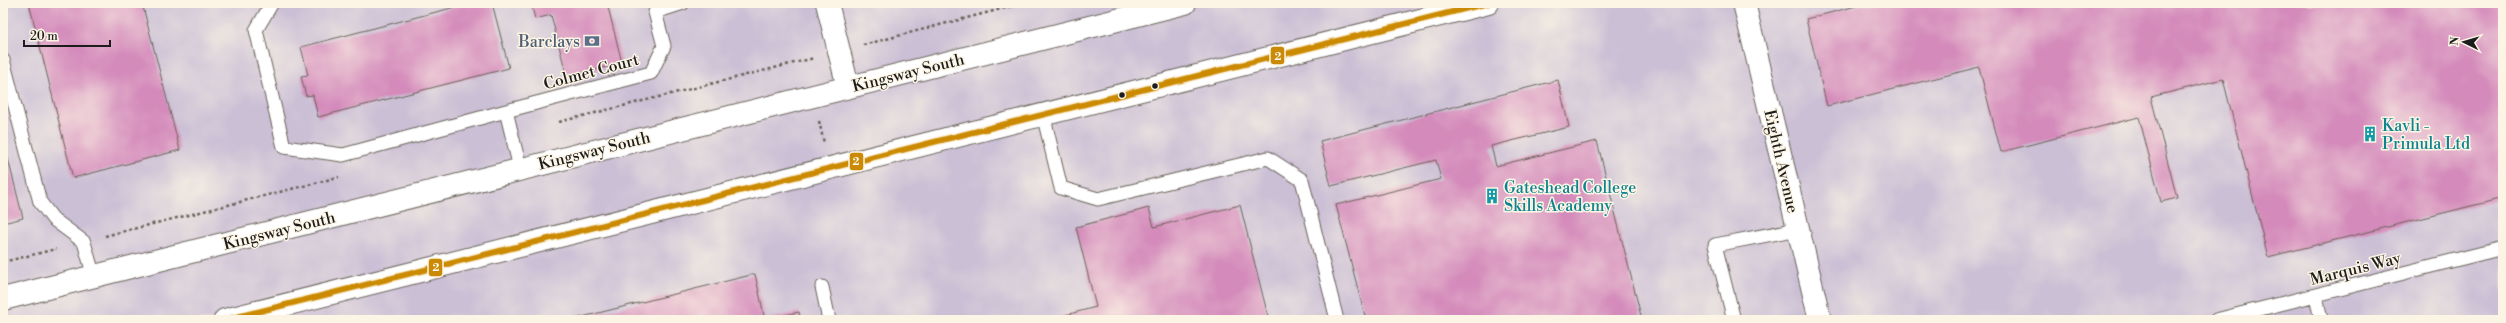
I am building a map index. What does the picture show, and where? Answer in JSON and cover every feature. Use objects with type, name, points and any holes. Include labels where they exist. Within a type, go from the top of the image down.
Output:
[{"type":"street","points":[[827,3],[848,87]]},
{"type":"street","name":"Kingsway South","points":[[3,299],[520,168],[1184,3]]},
{"type":"street","points":[[225,320],[1488,3]]},
{"type":"street","name":"Eighth Avenue","points":[[1744,3],[1820,320]]},
{"type":"lane","name":"Colmet Court","points":[[272,3],[256,30],[284,146],[343,155],[651,73],[664,46],[655,12],[683,3]]},
{"type":"lane","points":[[3,60],[32,178],[40,202],[53,219],[84,242],[94,277]]},
{"type":"lane","points":[[506,111],[520,168]]},
{"type":"lane","points":[[1043,114],[1061,188],[1098,199],[1268,158],[1302,180],[1337,320]]},
{"type":"lane","points":[[1734,320],[1715,245],[1798,230]]},
{"type":"lane","name":"Marquis Way","points":[[2216,320],[2503,248]]},
{"type":"lane","points":[[822,287],[829,320]]},
{"type":"lane","points":[[2316,295],[2322,320]]},
{"type":"path","points":[[812,96],[830,167]]},
{"type":"shaded area","points":[[3,3],[2503,3],[2503,320],[3,320]]},
{"type":"building","points":[[29,3],[142,3],[180,150],[73,178]]},
{"type":"building","points":[[471,3],[492,3],[509,68],[318,117],[313,95],[306,96],[301,76],[308,75],[301,47]]},
{"type":"building","points":[[531,3],[607,3],[622,63],[567,77],[551,15],[535,19]]},
{"type":"building","name":"Kavli - Primula Ltd","points":[[1868,3],[2503,3],[2503,198],[2268,257],[2223,79],[2151,97],[2177,198],[2161,202],[2139,117],[2001,152],[1979,67],[1827,106],[1806,19]]},
{"type":"building","name":"Gateshead College Skills Academy","points":[[1558,80],[1569,127],[1491,146],[1496,166],[1597,141],[1642,320],[1366,320],[1336,205],[1441,179],[1436,160],[1331,186],[1320,141]]},
{"type":"building","points":[[3,139],[23,218],[3,223]]},
{"type":"building","points":[[1240,205],[1269,320],[1047,320],[1096,307],[1076,227],[1149,208],[1154,227]]},
{"type":"building","points":[[755,274],[765,320],[574,320],[574,319]]},
{"type":"building","points":[[799,312],[801,320],[768,320],[768,319]]},
{"type":"transit line","name":"2","points":[[225,320],[1488,3]]},
{"type":"place","name":"Barclays","points":[[592,41]]},
{"type":"place","name":"Kavli - Primula Ltd","points":[[2370,134]]},
{"type":"place","name":"Gateshead College Skills Academy","points":[[1492,196]]}]
